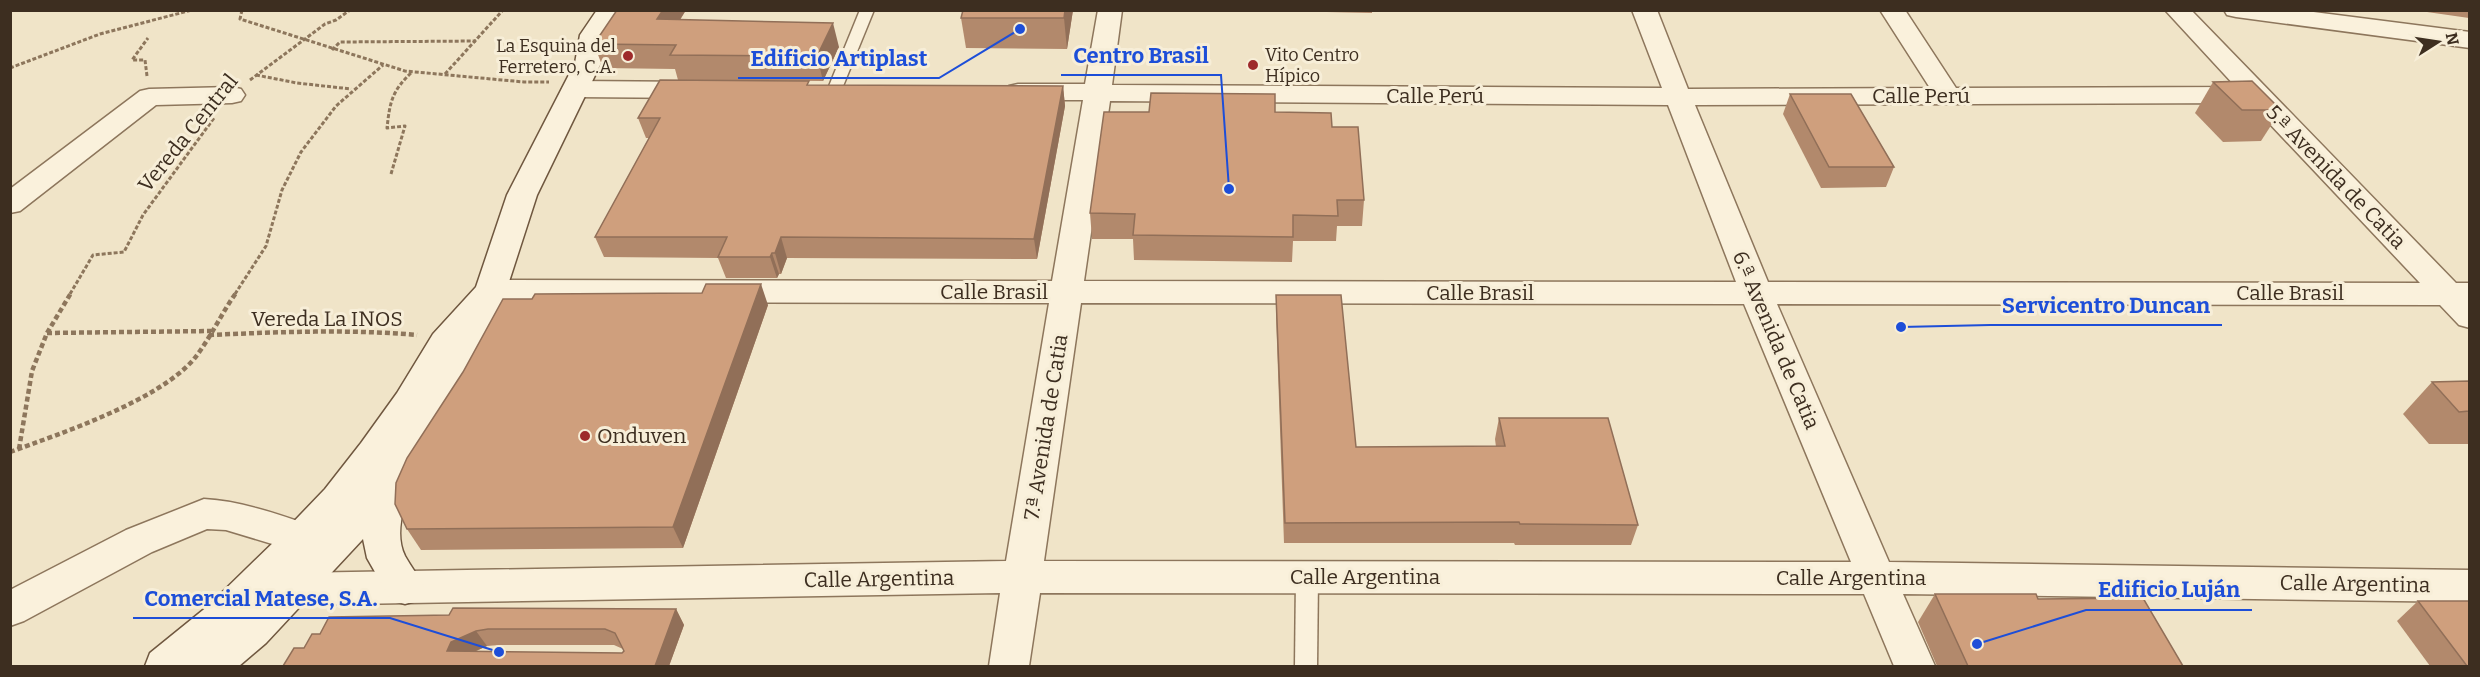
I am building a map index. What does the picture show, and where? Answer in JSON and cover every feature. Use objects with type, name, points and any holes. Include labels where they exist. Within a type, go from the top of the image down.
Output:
[{"type":"street","points":[[165,666],[222,618],[278,583],[372,504],[408,456],[443,403],[478,342],[490,291],[522,195],[581,78],[593,35],[610,10]]},
{"type":"street","points":[[581,78],[617,36],[634,10]]},
{"type":"street","name":"7.ª Avenida de Catia","points":[[1009,666],[1110,10]]},
{"type":"street","name":"6.ª Avenida de Catia","points":[[1644,10],[1756,293],[1914,666]]},
{"type":"street","points":[[1892,10],[1948,96]]},
{"type":"street","name":"5.ª Avenida de Catia","points":[[2177,10],[2258,95],[2459,294],[2469,317]]},
{"type":"street","points":[[2236,10],[2469,40]]},
{"type":"street","points":[[581,78],[728,90]]},
{"type":"street","name":"Calle Perú","points":[[997,92],[1678,97],[2258,95]]},
{"type":"street","points":[[10,204],[149,98],[232,95]]},
{"type":"street","points":[[210,666],[252,631],[302,538],[338,499],[374,453],[410,402],[445,342],[490,291]]},
{"type":"street","name":"Calle Brasil","points":[[490,291],[2459,294]]},
{"type":"street","points":[[405,588],[385,554],[383,526],[388,497],[408,456]]},
{"type":"street","points":[[10,609],[139,541],[204,514],[226,515],[302,538]]},
{"type":"street","name":"Calle Argentina","points":[[278,583],[405,588],[1023,577],[1307,577],[1876,578],[2469,586]]},
{"type":"lane","points":[[834,91],[867,10]]},
{"type":"lane","points":[[1306,666],[1307,577]]},
{"type":"path","points":[[10,68],[68,45],[143,20],[192,10]]},
{"type":"path","points":[[242,10],[240,19],[332,50],[412,71],[524,82],[581,78]]},
{"type":"path","name":"Vereda Central","points":[[47,333],[93,255],[124,252],[143,215],[232,95],[255,74],[325,24],[336,20],[350,10]]},
{"type":"path","points":[[445,75],[503,10]]},
{"type":"path","points":[[148,38],[132,60],[146,60],[149,98]]},
{"type":"path","points":[[332,50],[340,42],[476,41]]},
{"type":"path","points":[[10,452],[120,406],[158,386],[190,363],[267,245],[281,192],[299,153],[321,121],[351,89],[383,65]]},
{"type":"path","points":[[391,174],[405,126],[387,128],[391,97],[394,88],[412,71]]},
{"type":"path","points":[[255,74],[297,83],[351,89]]},
{"type":"path","name":"Vereda La INOS","points":[[47,333],[370,331],[408,333],[445,342]]},
{"type":"path","points":[[19,449],[33,370],[47,333]]},
{"type":"building","points":[[617,10],[663,10],[657,19],[833,23],[817,56],[670,55],[676,45],[594,44]]},
{"type":"building","points":[[963,10],[1065,10],[1064,18],[961,18]]},
{"type":"building","points":[[660,80],[809,81],[807,85],[1063,86],[1034,239],[781,237],[775,253],[772,253],[770,257],[718,257],[727,237],[595,237],[660,118],[638,118]]},
{"type":"building","points":[[2252,81],[2281,110],[2242,110],[2213,82]]},
{"type":"building","points":[[1151,93],[1275,94],[1275,112],[1331,113],[1332,127],[1358,127],[1364,200],[1337,200],[1338,216],[1293,215],[1293,237],[1133,235],[1135,214],[1090,213],[1104,112],[1149,112]]},
{"type":"building","points":[[1790,94],[1851,94],[1894,167],[1829,167]]},
{"type":"building","name":"Onduven","points":[[706,284],[761,284],[673,527],[407,529],[395,504],[396,483],[407,458],[463,372],[503,299],[532,299],[535,294],[702,293]]},
{"type":"building","points":[[1276,295],[1341,295],[1356,447],[1505,446],[1499,418],[1608,418],[1638,525],[1520,524],[1519,522],[1285,523]]},
{"type":"building","points":[[2469,381],[2469,411],[2459,412],[2432,382]]},
{"type":"building","points":[[1935,594],[2036,594],[2038,599],[2143,598],[2183,666],[1968,666]]},
{"type":"building","points":[[2418,601],[2469,601],[2469,666],[2467,666]]},
{"type":"building","points":[[453,608],[676,609],[655,666],[283,666],[294,648],[304,648],[312,634],[320,634],[329,617],[449,615]],"holes":[[[488,629],[605,629],[615,633],[624,651],[622,653],[447,651],[451,642],[476,631]]]},
{"type":"place","name":"Edificio Artiplast","points":[[1020,29]]},
{"type":"place","name":"La Esquina del Ferretero, C.A.","points":[[628,56]]},
{"type":"place","name":"Vito Centro Hípico","points":[[1253,65]]},
{"type":"place","name":"Centro Brasil","points":[[1229,189]]},
{"type":"place","name":"Servicentro Duncan","points":[[1901,327]]},
{"type":"place","name":"Onduven","points":[[585,436]]},
{"type":"place","name":"Edificio Luján","points":[[1977,644]]},
{"type":"place","name":"Comercial Matese, S.A.","points":[[499,652]]}]
